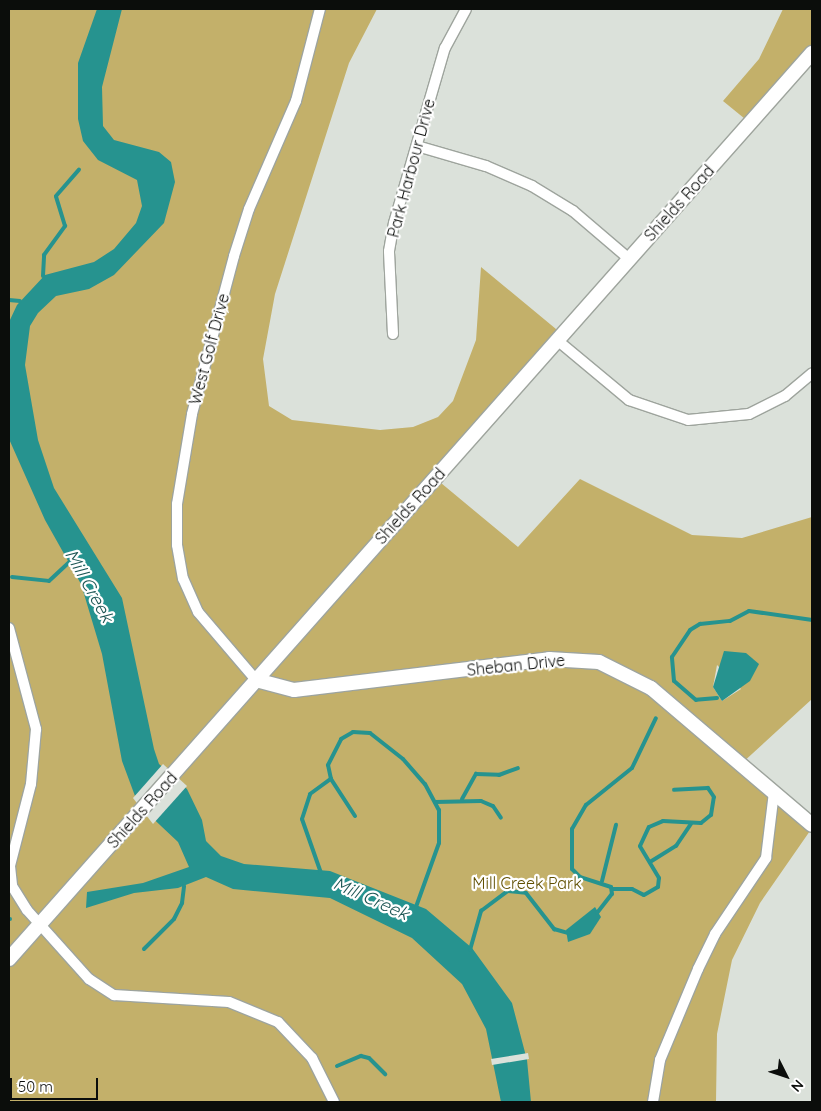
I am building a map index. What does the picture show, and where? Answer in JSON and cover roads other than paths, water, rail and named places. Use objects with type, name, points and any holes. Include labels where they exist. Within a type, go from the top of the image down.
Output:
[{"type":"main road","name":"Shields Road","points":[[9,960],[628,258],[812,53]]},
{"type":"main road","name":"Sheban Drive","points":[[256,680],[294,690],[549,659],[599,662],[651,688],[812,825]]},
{"type":"street","name":"West Golf Drive","points":[[256,680],[198,612],[180,562],[177,504],[192,414],[232,265],[253,200],[296,101],[320,9]]},
{"type":"street","name":"Park Harbour Drive","points":[[392,334],[391,239],[445,48],[466,9]]},
{"type":"street","points":[[417,146],[486,166],[532,186],[573,211],[628,258]]},
{"type":"street","points":[[557,340],[629,400],[688,420],[749,414],[786,396],[812,373]]},
{"type":"street","points":[[9,628],[36,730],[37,750],[14,842],[12,886],[40,924],[89,979],[114,995],[229,1002],[278,1022],[312,1058],[334,1102]]},
{"type":"street","points":[[653,1102],[666,1045],[707,949],[766,858],[774,792]]},
{"type":"water","name":"Mill Creek","points":[[97,9],[122,9],[102,87],[103,126],[114,140],[159,152],[171,162],[175,182],[164,223],[114,275],[89,289],[56,296],[38,313],[30,326],[25,365],[38,440],[54,488],[122,598],[154,749],[159,764],[172,775],[135,796],[122,761],[102,654],[81,584],[45,520],[9,439],[9,322],[17,305],[45,275],[94,262],[114,249],[136,223],[142,206],[137,180],[98,160],[83,141],[78,119],[78,63]]},
{"type":"water","points":[[724,651],[746,653],[759,664],[750,681],[722,701],[713,687]]},
{"type":"water","name":"Mill Creek","points":[[173,776],[187,789],[202,820],[206,841],[221,856],[244,864],[330,871],[426,909],[472,948],[512,1003],[527,1060],[531,1102],[501,1102],[486,1029],[462,984],[412,938],[330,898],[233,889],[206,877],[178,888],[134,893],[86,908],[87,892],[143,883],[189,867],[178,842],[143,809]]},
{"type":"water","points":[[595,907],[601,917],[590,934],[568,942],[566,930]]},
{"type":"waterway","points":[[43,276],[44,255],[65,226],[56,196],[79,170]]},
{"type":"waterway","points":[[9,300],[20,301]]},
{"type":"waterway","name":"Mill Creek","points":[[12,577],[49,581],[73,559]]},
{"type":"waterway","points":[[717,698],[696,700],[674,681],[672,657],[690,630],[700,624],[730,621],[749,611],[812,620]]},
{"type":"waterway","points":[[597,913],[612,894],[611,887],[580,877],[572,869],[572,829],[586,805],[632,768],[656,718]]},
{"type":"waterway","name":"Mill Creek","points":[[355,816],[331,779],[328,765],[341,739],[353,732],[370,733],[403,759],[425,784],[439,810],[439,843],[416,907]]},
{"type":"waterway","points":[[462,799],[476,774],[499,775],[518,768]]},
{"type":"waterway","points":[[321,873],[302,819],[310,794],[331,779]]},
{"type":"waterway","points":[[612,889],[632,889],[644,895],[658,887],[659,878],[640,846],[649,827],[663,821],[701,823],[711,815],[714,797],[708,788],[674,790]]},
{"type":"waterway","points":[[435,802],[481,801],[493,806],[501,818]]},
{"type":"waterway","points":[[650,862],[676,846],[691,824]]},
{"type":"waterway","points":[[602,881],[616,825]]},
{"type":"waterway","points":[[144,949],[174,919],[182,903],[184,886]]},
{"type":"waterway","points":[[470,950],[481,911],[508,891],[526,893],[554,929],[568,933]]},
{"type":"waterway","points":[[337,1066],[361,1056],[369,1058],[385,1074]]},
{"type":"park label","name":"Mill Creek Park","points":[[527,883]]}]
